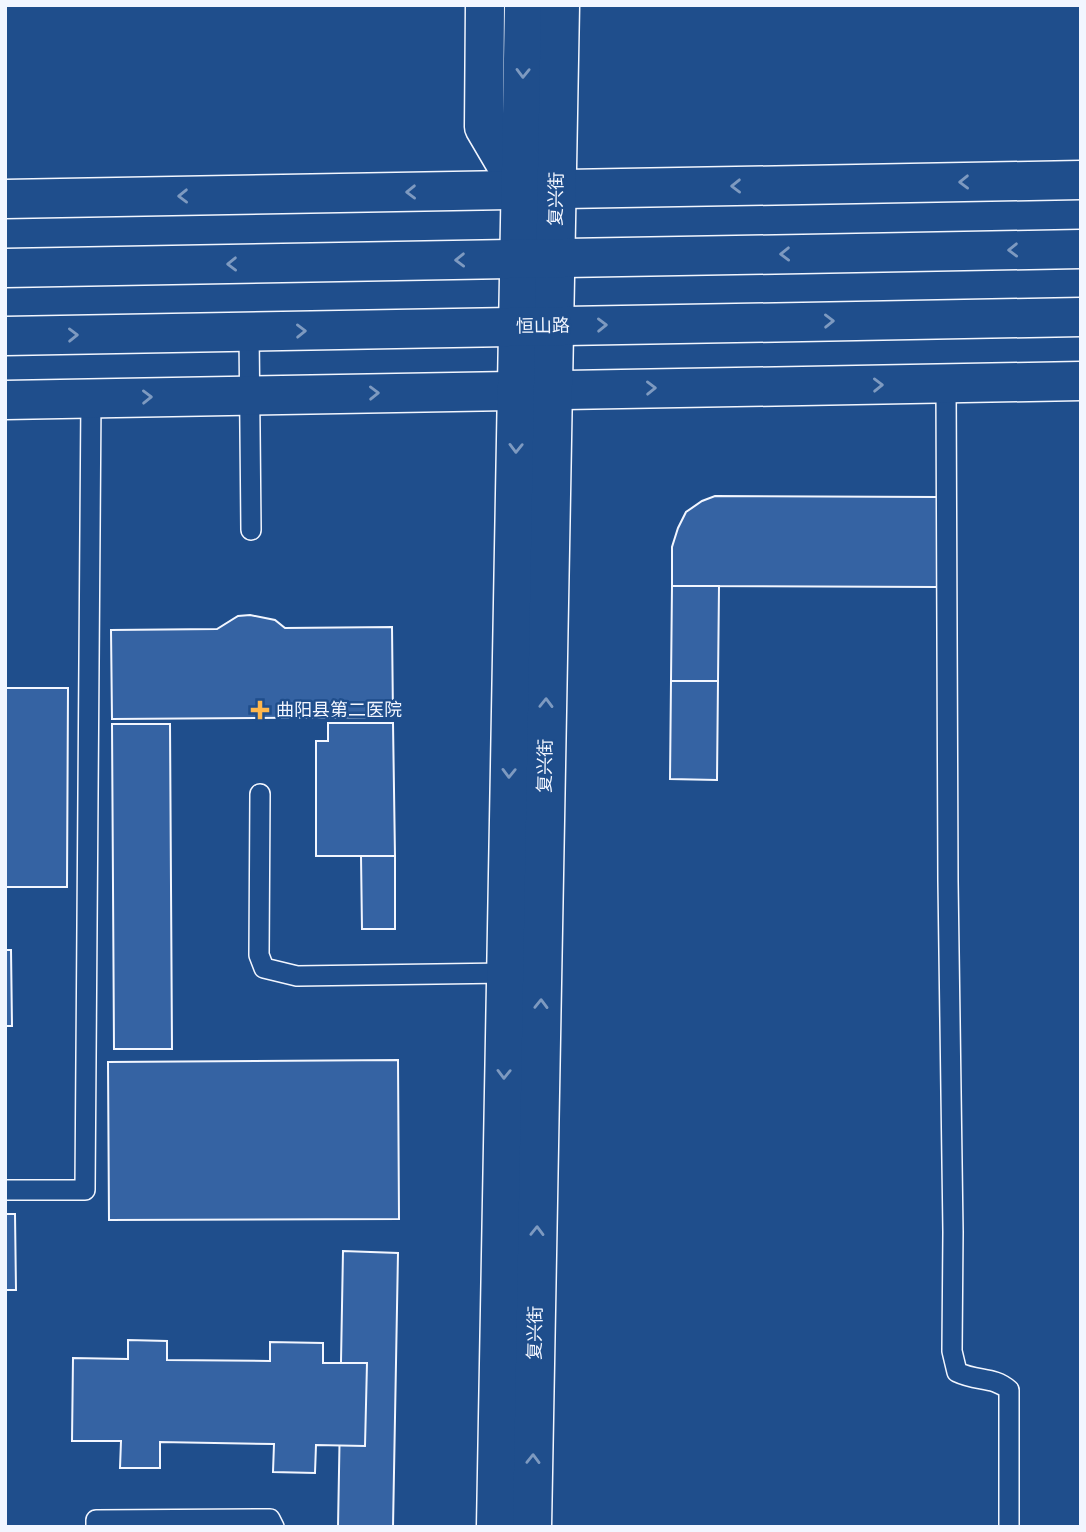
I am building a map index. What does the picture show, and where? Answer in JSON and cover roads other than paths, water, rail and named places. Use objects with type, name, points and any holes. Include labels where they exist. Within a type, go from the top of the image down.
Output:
[{"type":"street","points":[[485,5],[484,127],[539,190]]},
{"type":"street","name":"复兴街","points":[[524,5],[539,190]]},
{"type":"street","name":"复兴街","points":[[532,1527],[537,258],[539,190],[560,5]]},
{"type":"street","points":[[5,199],[1081,180]]},
{"type":"street","points":[[5,268],[1081,249]]},
{"type":"street","name":"恒山路","points":[[5,336],[1081,317]]},
{"type":"street","points":[[5,400],[1081,381]]},
{"type":"street","name":"复兴街","points":[[496,1527],[506,973],[535,390]]},
{"type":"lane","points":[[249,332],[251,530]]},
{"type":"lane","points":[[946,383],[952,1351],[957,1372],[972,1379],[999,1381],[1009,1390],[1009,1527]]},
{"type":"lane","points":[[5,1190],[85,1190],[91,398]]},
{"type":"lane","points":[[260,794],[259,955],[264,968],[297,976],[506,973]]},
{"type":"lane","points":[[96,1527],[96,1520],[271,1519],[274,1527]]},
{"type":"place","name":"曲阳县第二医院","points":[[260,710]]}]
